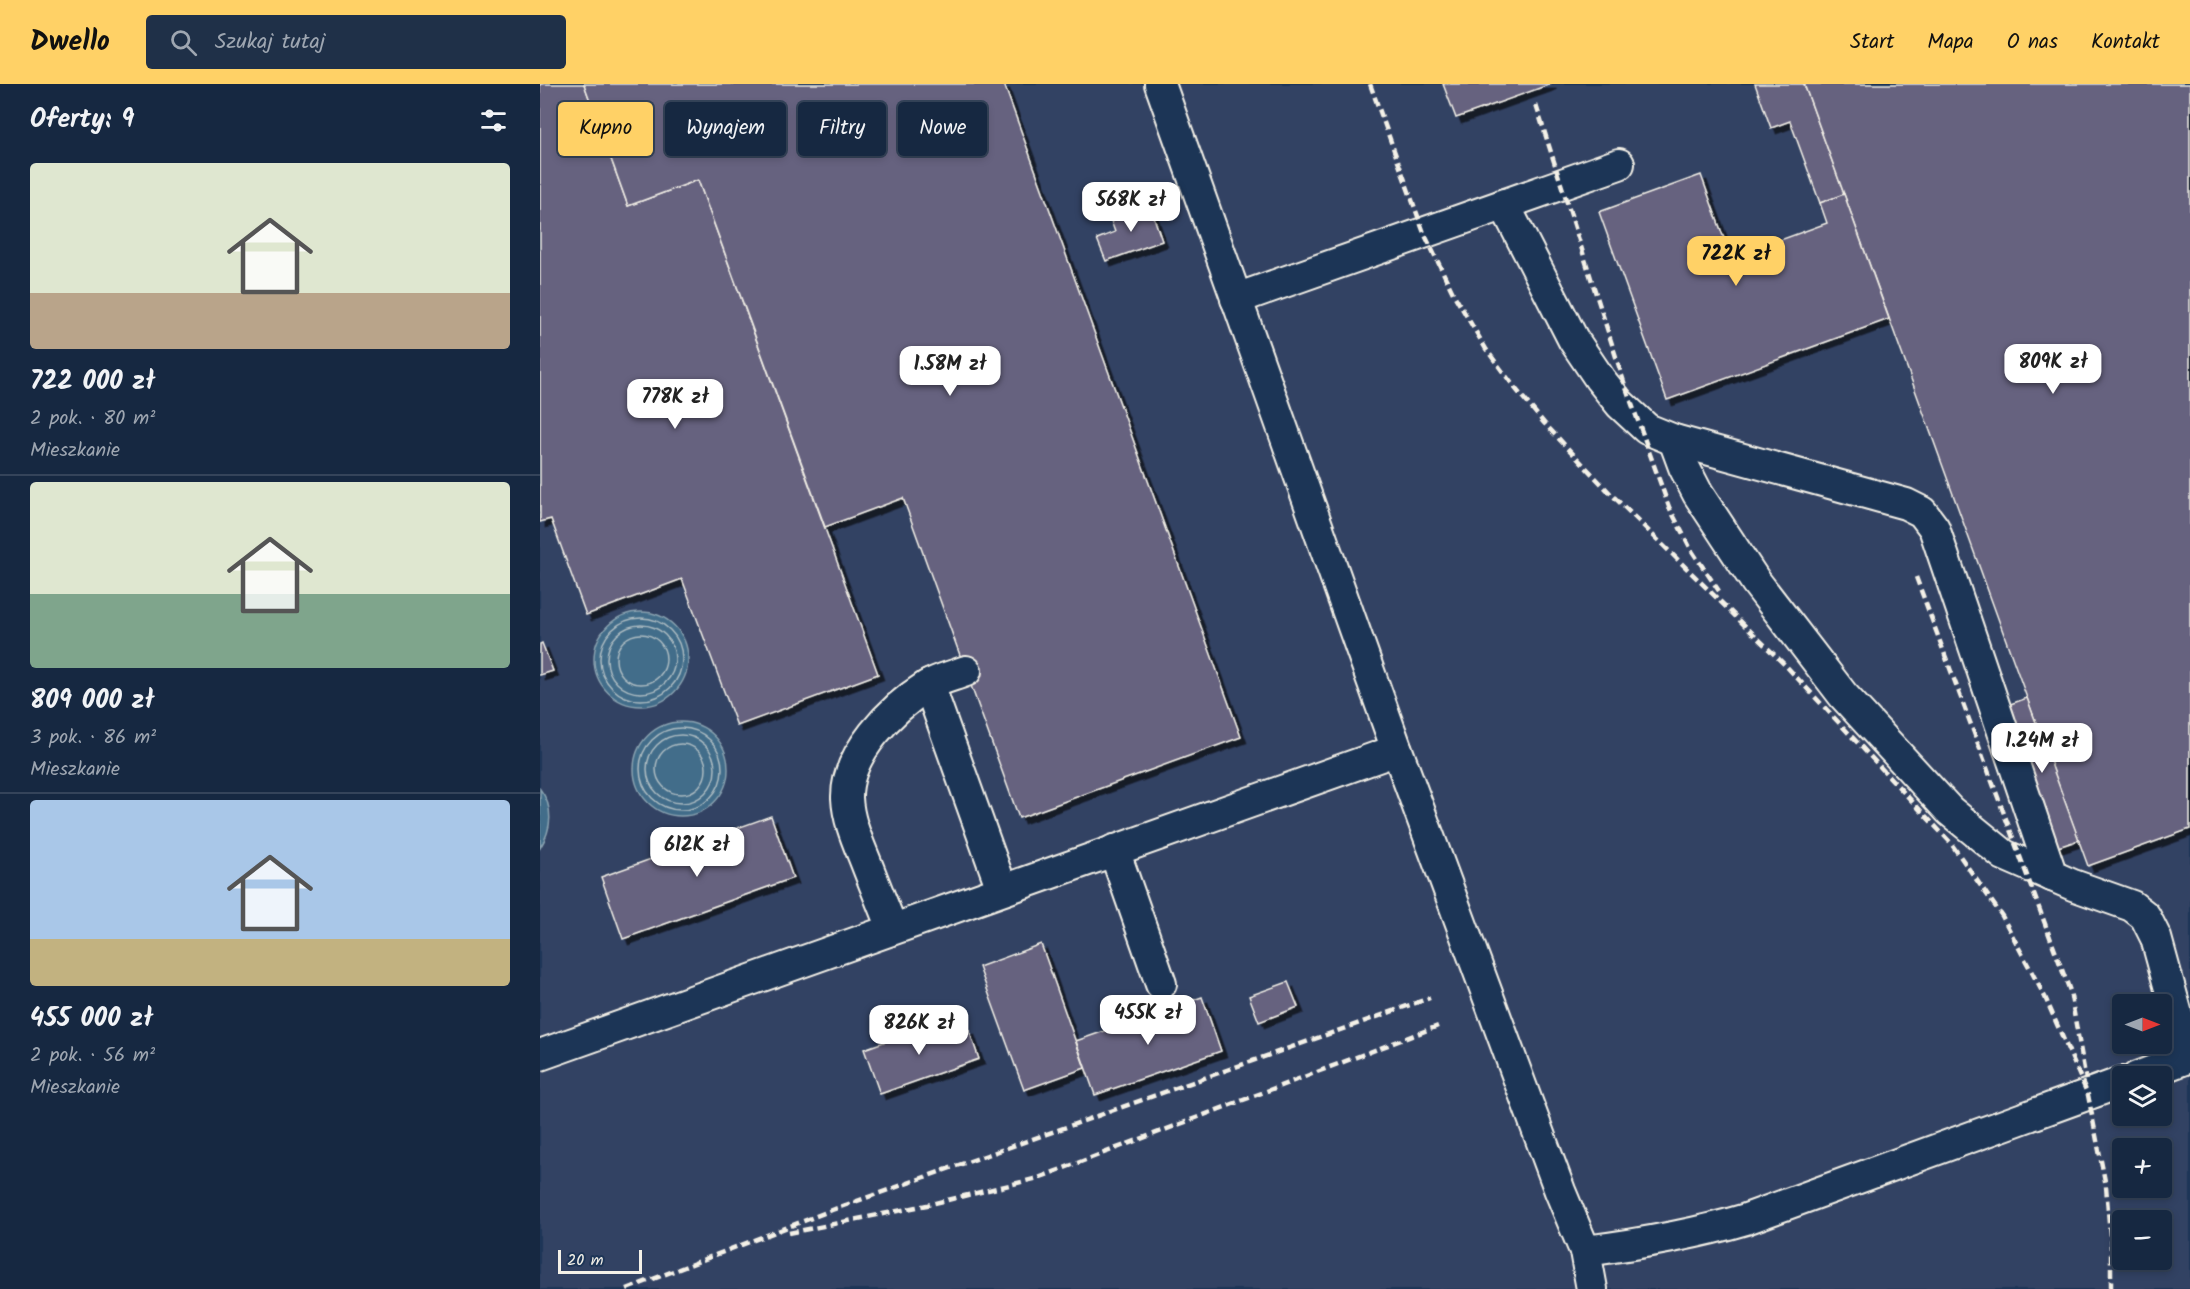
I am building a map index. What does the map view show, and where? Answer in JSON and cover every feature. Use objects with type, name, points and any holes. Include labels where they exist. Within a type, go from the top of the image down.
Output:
[{"type":"lane","points":[[1160,84],[1397,750],[1556,1180],[1585,1251],[1592,1289]]},
{"type":"lane","points":[[1236,299],[1619,164]]},
{"type":"lane","points":[[1504,204],[1573,339],[1620,404],[1647,429],[1674,440],[1906,504],[1922,512],[1934,528],[2052,876]]},
{"type":"lane","points":[[1674,440],[1684,467],[1698,494],[1743,562],[1843,695],[1950,811],[2004,855],[2132,906],[2145,916],[2156,938],[2190,1058],[2168,1066]]},
{"type":"lane","points":[[892,928],[851,823],[847,797],[850,778],[866,743],[881,724],[929,685],[966,671]]},
{"type":"lane","points":[[929,685],[1002,890]]},
{"type":"lane","points":[[540,1055],[1397,750]]},
{"type":"lane","points":[[1114,850],[1161,984]]},
{"type":"lane","points":[[1585,1251],[1652,1242],[1737,1222],[2112,1086]]},
{"type":"shaded area","points":[[540,84],[2190,84],[2190,1289],[540,1289]]},
{"type":"water","points":[[632,612],[650,612],[675,625],[685,641],[688,659],[685,677],[675,693],[650,706],[632,706],[607,693],[594,668],[594,650],[607,625]]},
{"type":"water","points":[[672,722],[690,722],[715,735],[725,751],[728,769],[725,787],[715,803],[690,816],[672,816],[647,803],[634,778],[634,760],[647,735]]},
{"type":"water","points":[[540,789],[548,803],[550,818],[547,833],[540,848]]},
{"type":"building","points":[[540,84],[584,84],[590,102],[558,102],[558,156],[610,156],[628,206],[698,180],[878,674],[737,726],[682,579],[586,615],[551,519],[540,522]]},
{"type":"building","points":[[584,84],[1004,84],[1241,737],[1019,818],[903,498],[825,527],[698,180],[628,206],[610,156],[653,156],[653,102],[590,102]]},
{"type":"building","points":[[1443,84],[1551,84],[1456,118]]},
{"type":"building","points":[[1755,84],[1804,84],[1844,194],[1820,203],[1790,121],[1771,128]]},
{"type":"building","points":[[1804,84],[2190,84],[2190,829],[2088,866]]},
{"type":"building","points":[[1701,175],[1731,258],[1827,223],[1820,203],[1844,194],[1889,319],[1667,400],[1599,212]]},
{"type":"building","points":[[1149,203],[1162,241],[1106,261],[1097,239],[1115,232],[1110,218]]},
{"type":"building","points":[[542,643],[553,671],[540,675],[540,644]]},
{"type":"building","points":[[2027,698],[2079,840],[2055,848],[2005,706]]},
{"type":"building","points":[[771,816],[793,878],[623,939],[601,877]]},
{"type":"building","points":[[1041,944],[1085,1068],[1024,1090],[979,967]]},
{"type":"building","points":[[1288,982],[1298,1007],[1259,1022],[1249,996]]},
{"type":"building","points":[[1202,997],[1221,1051],[1095,1095],[1076,1041]]},
{"type":"building","points":[[940,1022],[945,1038],[969,1030],[979,1059],[880,1094],[864,1049]]},
{"type":"railway","points":[[1370,84],[1424,233],[1453,293],[1486,349],[1515,388],[1544,423],[1610,493],[1787,667],[1950,842],[2002,916],[2045,997],[2088,1095],[2106,1186],[2111,1247],[2111,1289]]},
{"type":"railway","points":[[1536,105],[1624,382],[1669,507],[1692,551],[1719,591]]},
{"type":"railway","points":[[1916,577],[2070,991],[2086,1080]]},
{"type":"railway","points":[[627,1289],[832,1210],[1430,998]]},
{"type":"railway","points":[[789,1233],[927,1205],[1038,1178],[1438,1026]]}]
